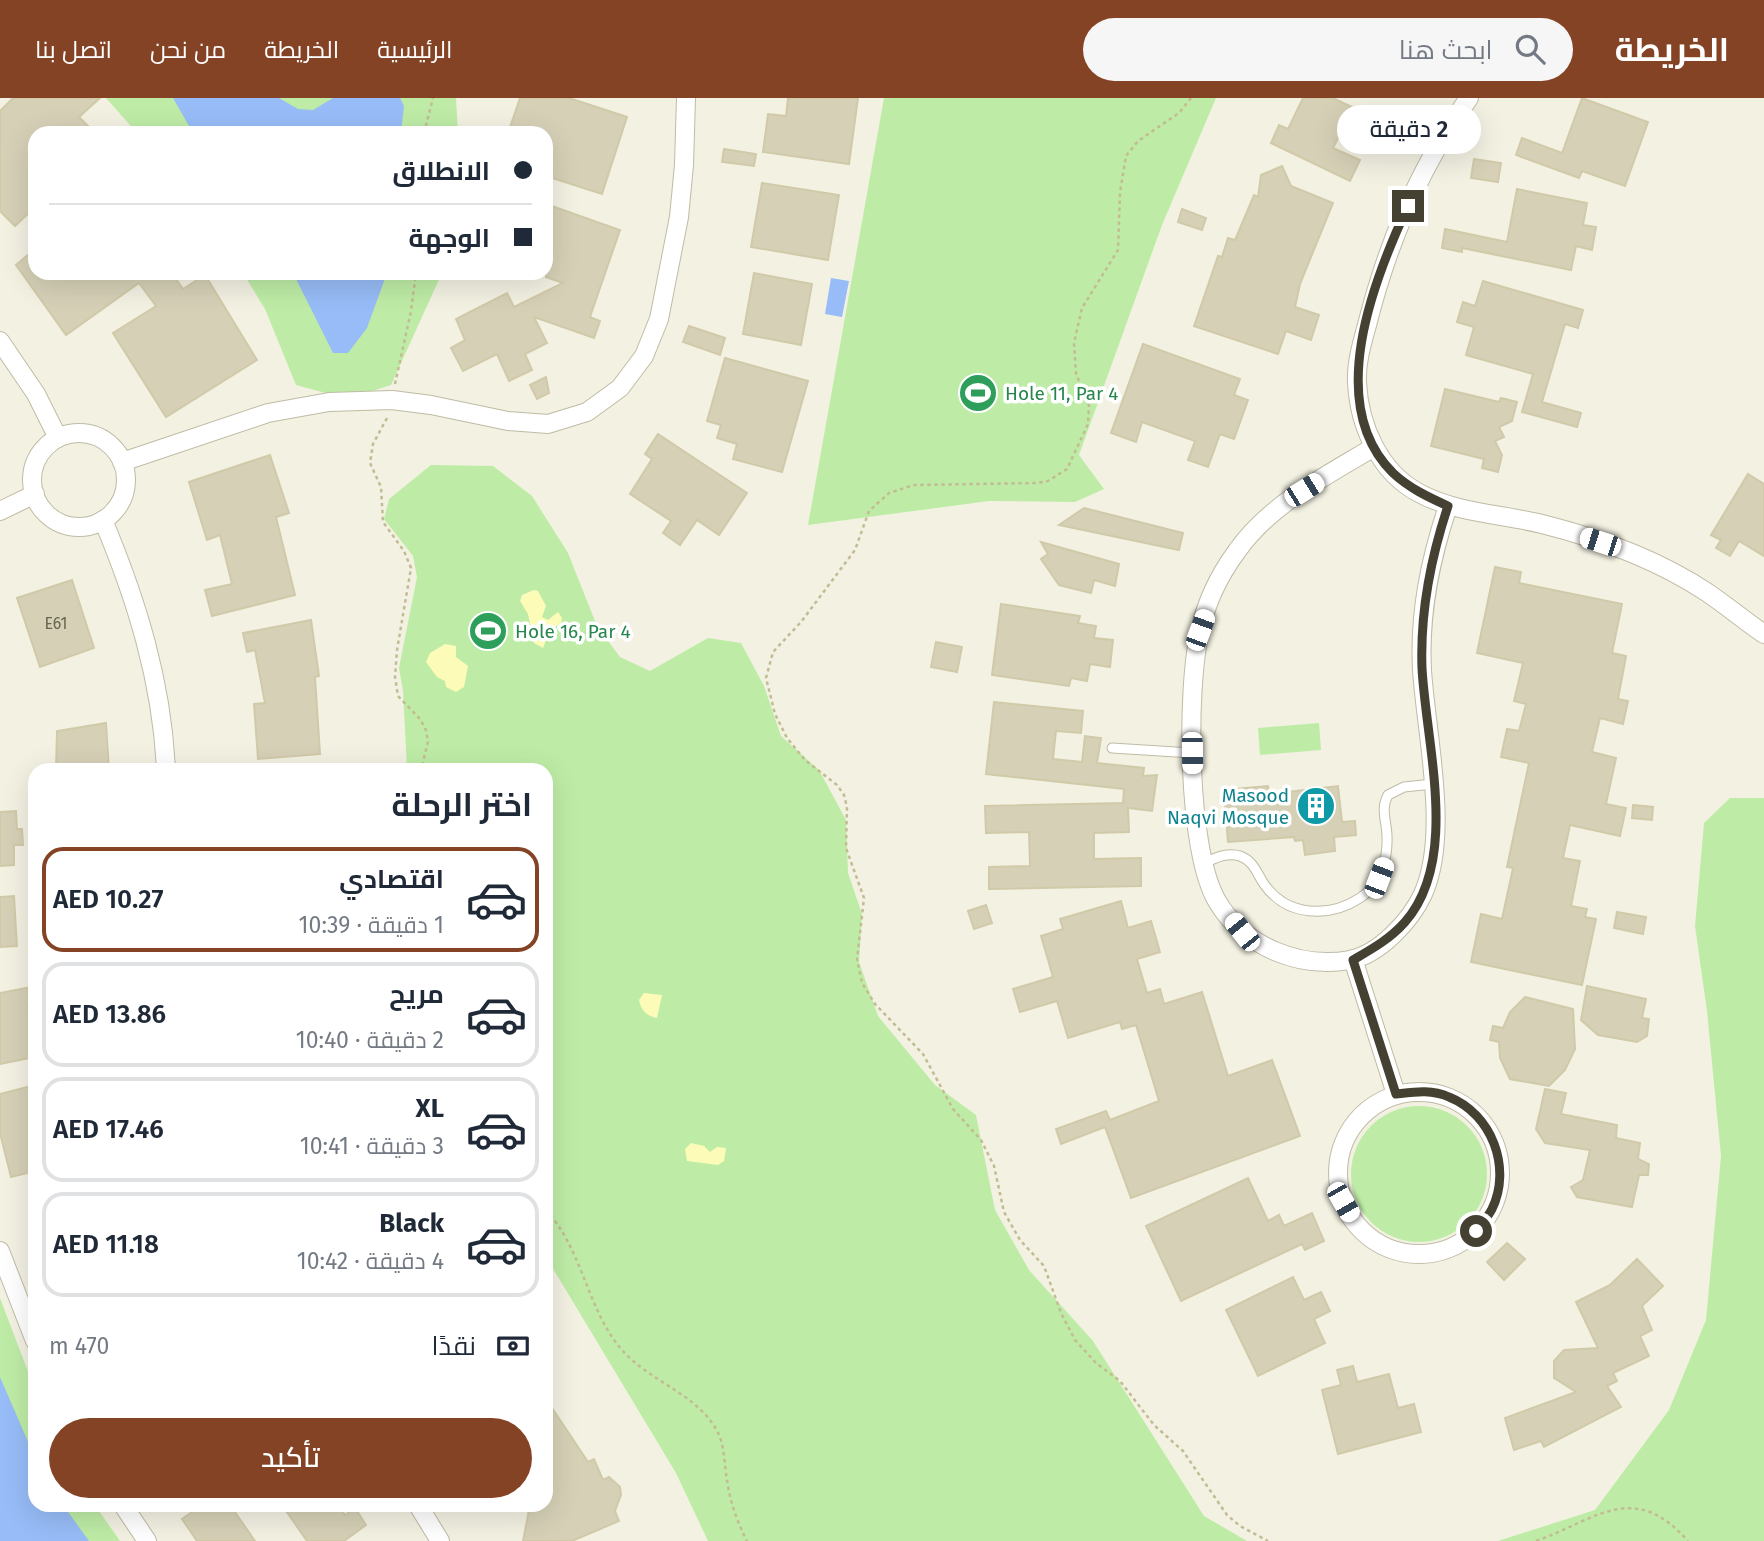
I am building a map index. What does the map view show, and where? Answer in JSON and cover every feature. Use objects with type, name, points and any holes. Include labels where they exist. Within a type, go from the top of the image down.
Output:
[{"type":"street","points":[[122,462],[268,413],[299,406],[360,399],[431,405],[508,421],[548,424],[587,412],[620,388],[644,356],[659,319],[671,268],[684,165],[686,98]]},
{"type":"street","points":[[1469,98],[1427,167],[1399,226],[1376,288],[1360,351],[1356,380],[1361,416],[1374,447],[1392,472],[1417,492],[1448,506],[1543,524],[1600,542],[1707,592],[1764,634]]},
{"type":"street","points":[[0,341],[36,394],[58,438]]},
{"type":"street","points":[[83,433],[95,436],[107,442],[122,462],[125,488],[113,512],[103,520],[80,527],[57,521],[39,505],[32,481],[39,456],[58,438],[83,433]]},
{"type":"street","points":[[1374,447],[1304,490],[1268,516],[1238,549],[1215,588],[1200,630],[1193,675],[1192,753],[1196,817],[1204,863],[1217,901],[1242,932],[1275,953],[1314,963],[1353,960],[1382,944],[1405,922],[1423,894],[1433,863],[1436,831],[1422,669],[1422,627],[1426,586],[1435,545],[1448,506]]},
{"type":"street","points":[[0,510],[35,495]]},
{"type":"street","points":[[103,520],[126,574],[143,630],[156,687],[165,763]]},
{"type":"street","points":[[1353,960],[1396,1094]]},
{"type":"street","points":[[1423,1091],[1449,1097],[1472,1111],[1489,1131],[1499,1156],[1500,1183],[1492,1209],[1476,1231],[1454,1247],[1428,1254],[1401,1253],[1376,1243],[1356,1226],[1343,1202],[1337,1176],[1341,1149],[1353,1125],[1372,1106],[1396,1094],[1423,1091]]},
{"type":"street","points":[[0,1251],[28,1324]]},
{"type":"street","points":[[128,1512],[147,1541]]},
{"type":"street","points":[[422,1512],[440,1541]]},
{"type":"lane","points":[[1112,748],[1192,753]]},
{"type":"lane","points":[[1204,863],[1220,856],[1239,856],[1248,860],[1265,886],[1281,901],[1302,910],[1324,912],[1346,907],[1364,895],[1379,878],[1387,857],[1383,813],[1388,795],[1404,787],[1433,784]]},
{"type":"path","points":[[426,126],[433,98]]},
{"type":"path","points":[[1191,98],[1179,113],[1138,141],[1131,148],[1123,165],[1118,250],[1082,308],[1074,343],[1076,374],[1087,396],[1090,415],[1067,469],[1058,477],[1037,483],[914,485],[901,488],[878,501],[869,511],[848,563],[802,622],[773,652],[766,678],[775,714],[787,738],[805,760],[837,785],[844,795],[846,848],[864,898],[857,959],[868,994],[923,1054],[953,1108],[981,1140],[994,1166],[1004,1212],[1020,1240],[1044,1266],[1061,1313],[1075,1340],[1096,1363],[1120,1381],[1154,1425],[1183,1451],[1227,1515],[1240,1526],[1268,1541]]},
{"type":"path","points":[[415,280],[411,311],[387,419],[373,444],[370,463],[381,487],[383,522],[404,551],[411,568],[395,677],[398,696],[420,719],[426,730],[428,742],[423,763]]},
{"type":"path","points":[[553,1219],[564,1233],[614,1340],[634,1362],[695,1405],[717,1431],[723,1447],[731,1500],[747,1541]]},
{"type":"path","points":[[1536,1541],[1601,1512],[1628,1508],[1667,1520],[1688,1541]]},
{"type":"shaded area","points":[[106,98],[456,98],[458,126],[131,126]]},
{"type":"shaded area","points":[[884,98],[1216,98],[1162,225],[1079,455],[1104,489],[1075,502],[989,501],[808,525]]},
{"type":"shaded area","points":[[247,280],[439,280],[391,385],[348,399],[296,385],[265,309]]},
{"type":"shaded area","points":[[431,465],[493,466],[532,496],[568,553],[597,626],[620,657],[650,671],[708,638],[741,643],[764,686],[781,736],[819,770],[846,820],[848,873],[862,914],[859,962],[878,1016],[935,1085],[976,1115],[995,1210],[1029,1270],[1093,1341],[1204,1516],[1247,1541],[708,1541],[676,1473],[553,1269],[553,763],[407,763],[403,691],[399,668],[417,577],[413,556],[384,519],[389,499]]},
{"type":"shaded area","points":[[1319,723],[1321,750],[1260,755],[1258,728]]},
{"type":"shaded area","points":[[1730,798],[1764,798],[1764,1541],[1498,1541],[1595,1510],[1669,1410],[1706,1320],[1721,1156],[1707,1011],[1695,926],[1704,823]]},
{"type":"shaded area","points":[[1419,1106],[1445,1111],[1467,1126],[1482,1148],[1487,1174],[1482,1200],[1467,1222],[1445,1237],[1419,1242],[1393,1237],[1371,1222],[1356,1200],[1351,1174],[1356,1148],[1371,1126],[1393,1111]]},
{"type":"shaded area","points":[[0,1298],[28,1372],[28,1512],[100,1512],[120,1541],[0,1541]]},
{"type":"sand","points":[[538,591],[546,606],[542,617],[548,620],[558,612],[562,618],[561,623],[550,630],[543,648],[534,643],[528,614],[520,601],[522,595]]},
{"type":"sand","points":[[445,644],[456,646],[456,657],[468,666],[464,687],[456,692],[446,687],[445,681],[437,677],[426,662],[430,653]]},
{"type":"sand","points":[[644,993],[662,995],[657,1018],[647,1014],[641,1007],[639,1000]]},
{"type":"sand","points":[[691,1143],[704,1146],[710,1152],[717,1147],[726,1148],[724,1161],[718,1165],[687,1161],[685,1149]]},
{"type":"water","points":[[173,98],[279,98],[298,109],[313,110],[333,98],[400,98],[404,106],[402,126],[189,126]]},
{"type":"water","points":[[831,278],[849,281],[842,317],[825,314]]},
{"type":"water","points":[[296,280],[384,280],[367,328],[348,353],[333,353]]},
{"type":"water","points":[[0,1377],[28,1442],[28,1512],[68,1512],[89,1541],[0,1541]]},
{"type":"building","points":[[13,98],[100,98],[79,117],[88,126],[28,126],[28,214],[15,226],[0,211],[0,111]]},
{"type":"building","points":[[520,98],[569,98],[627,117],[602,194],[553,178],[553,126],[510,126]]},
{"type":"building","points":[[788,98],[858,98],[849,164],[763,152],[768,114],[786,116]]},
{"type":"building","points":[[1303,98],[1333,98],[1354,108],[1333,148],[1360,160],[1350,181],[1271,143],[1279,125],[1288,129]]},
{"type":"building","points":[[1582,98],[1648,122],[1625,186],[1582,171],[1579,178],[1516,155],[1522,138],[1562,153]]},
{"type":"building","points":[[724,149],[756,154],[754,166],[722,162]]},
{"type":"building","points":[[1474,159],[1501,163],[1498,182],[1471,178]]},
{"type":"building","points":[[1282,166],[1291,186],[1333,203],[1300,284],[1295,307],[1319,315],[1311,340],[1286,331],[1278,354],[1194,326],[1218,256],[1222,257],[1228,238],[1235,240],[1254,195],[1258,197],[1261,175]]},
{"type":"building","points":[[762,183],[839,195],[828,260],[751,247]]},
{"type":"building","points":[[1517,189],[1587,203],[1583,225],[1596,227],[1592,250],[1576,246],[1571,270],[1462,248],[1462,252],[1442,248],[1445,229],[1507,242]]},
{"type":"building","points":[[553,206],[620,230],[590,317],[600,321],[594,338],[534,317],[547,343],[525,354],[532,370],[509,381],[497,354],[463,371],[451,348],[465,340],[456,319],[507,293],[514,307],[563,283],[553,279]]},
{"type":"building","points":[[1182,209],[1206,218],[1202,230],[1178,222]]},
{"type":"building","points":[[28,255],[28,280],[177,280],[183,289],[197,280],[208,280],[257,360],[166,417],[113,333],[156,306],[139,283],[66,335],[16,265]]},
{"type":"building","points":[[754,273],[812,284],[801,345],[743,334]]},
{"type":"building","points":[[1483,281],[1583,310],[1578,328],[1565,324],[1542,402],[1581,413],[1577,427],[1522,412],[1533,374],[1466,355],[1474,327],[1457,322],[1463,302],[1475,306]]},
{"type":"building","points":[[689,326],[725,338],[720,355],[683,342]]},
{"type":"building","points":[[1143,344],[1240,379],[1234,395],[1248,400],[1234,439],[1220,434],[1208,467],[1188,460],[1195,441],[1142,422],[1136,442],[1111,433]]},
{"type":"building","points":[[725,358],[808,381],[782,472],[733,459],[737,444],[717,438],[721,425],[707,421]]},
{"type":"building","points":[[546,377],[549,393],[537,399],[530,385]]},
{"type":"building","points":[[1445,389],[1499,402],[1501,398],[1517,402],[1512,421],[1499,427],[1504,437],[1495,441],[1502,455],[1498,472],[1482,468],[1484,459],[1431,446]]},
{"type":"building","points":[[658,434],[747,493],[719,535],[697,520],[680,545],[663,533],[671,521],[630,494],[652,459],[645,454]]},
{"type":"building","points":[[270,455],[289,513],[276,517],[295,595],[212,616],[205,590],[232,584],[220,535],[207,540],[189,482]]},
{"type":"building","points":[[1748,474],[1764,484],[1764,556],[1739,541],[1730,556],[1716,548],[1721,540],[1711,535]]},
{"type":"building","points":[[1084,508],[1183,533],[1179,550],[1059,525]]},
{"type":"building","points":[[1041,542],[1119,564],[1115,586],[1094,580],[1091,593],[1059,585],[1041,559],[1048,554]]},
{"type":"building","points":[[1495,567],[1521,572],[1519,583],[1622,604],[1612,653],[1626,656],[1618,699],[1628,701],[1623,724],[1600,718],[1592,752],[1616,758],[1606,804],[1626,808],[1620,836],[1570,825],[1563,858],[1580,861],[1571,906],[1587,909],[1585,917],[1596,919],[1582,985],[1471,962],[1481,914],[1502,919],[1513,868],[1507,867],[1529,763],[1501,757],[1507,729],[1519,731],[1526,704],[1514,701],[1523,663],[1477,653]]},
{"type":"building","points":[[72,580],[94,648],[40,667],[17,598]]},
{"type":"building","points":[[1001,604],[1080,616],[1078,623],[1096,626],[1094,638],[1113,640],[1110,667],[1090,664],[1087,681],[1071,678],[1069,686],[992,675]]},
{"type":"building","points":[[311,620],[319,676],[315,677],[320,754],[258,759],[254,704],[265,703],[255,650],[247,652],[243,633]]},
{"type":"building","points":[[936,642],[962,647],[957,672],[931,667]]},
{"type":"building","points":[[994,702],[1083,711],[1081,733],[1056,731],[1053,759],[1082,762],[1085,736],[1101,738],[1097,763],[1144,768],[1143,776],[1157,775],[1152,811],[1128,808],[1129,832],[1094,833],[1094,859],[1141,858],[1141,886],[989,889],[989,867],[1030,866],[1029,832],[986,833],[985,806],[1123,803],[1124,789],[986,774]]},
{"type":"building","points":[[106,723],[109,763],[56,763],[57,731]]},
{"type":"building","points":[[1268,786],[1269,794],[1338,786],[1342,822],[1355,821],[1356,835],[1334,837],[1335,851],[1305,855],[1303,840],[1295,841],[1294,837],[1228,842],[1224,790]]},
{"type":"building","points":[[1633,805],[1653,807],[1652,820],[1632,818]]},
{"type":"building","points":[[16,811],[17,829],[22,829],[23,845],[14,845],[14,865],[0,866],[0,812]]},
{"type":"building","points":[[14,896],[17,946],[0,947],[0,897]]},
{"type":"building","points":[[1121,901],[1128,928],[1151,921],[1160,952],[1137,959],[1147,993],[1160,989],[1164,1004],[1202,992],[1228,1076],[1272,1060],[1300,1136],[1131,1198],[1105,1127],[1061,1144],[1056,1129],[1106,1111],[1110,1120],[1159,1101],[1136,1025],[1122,1029],[1120,1022],[1068,1038],[1057,1001],[1020,1012],[1013,989],[1053,977],[1041,936],[1063,929],[1060,919]]},
{"type":"building","points":[[986,905],[992,923],[974,929],[968,911]]},
{"type":"building","points":[[1617,912],[1646,917],[1643,934],[1614,928]]},
{"type":"building","points":[[1587,986],[1646,999],[1642,1018],[1649,1019],[1647,1036],[1637,1042],[1598,1035],[1581,1020]]},
{"type":"building","points":[[28,988],[28,1058],[0,1064],[0,993]]},
{"type":"building","points":[[1525,997],[1573,1009],[1575,1049],[1565,1070],[1549,1086],[1510,1079],[1500,1058],[1499,1042],[1490,1040],[1493,1026],[1503,1028],[1510,1012]]},
{"type":"building","points":[[28,1087],[28,1173],[11,1177],[0,1133],[0,1094]]},
{"type":"building","points":[[1545,1089],[1566,1093],[1561,1114],[1617,1125],[1616,1138],[1640,1143],[1638,1159],[1649,1164],[1648,1175],[1639,1175],[1632,1207],[1577,1197],[1571,1187],[1583,1180],[1590,1150],[1545,1143],[1536,1129]]},
{"type":"building","points":[[1248,1178],[1268,1221],[1279,1215],[1284,1226],[1312,1213],[1324,1241],[1305,1250],[1302,1244],[1181,1301],[1146,1226]]},
{"type":"building","points":[[1507,1243],[1525,1259],[1504,1280],[1487,1262]]},
{"type":"building","points":[[1637,1259],[1663,1286],[1642,1306],[1652,1330],[1640,1336],[1649,1356],[1613,1373],[1617,1381],[1607,1386],[1621,1407],[1544,1447],[1541,1441],[1514,1450],[1505,1418],[1576,1392],[1554,1378],[1554,1361],[1564,1350],[1598,1348],[1576,1302],[1610,1285]]},
{"type":"building","points":[[1293,1277],[1304,1300],[1321,1292],[1330,1311],[1314,1319],[1325,1343],[1258,1376],[1226,1310]]},
{"type":"building","points":[[1353,1366],[1357,1382],[1389,1374],[1398,1408],[1414,1404],[1421,1432],[1338,1454],[1322,1390],[1341,1385],[1337,1370]]},
{"type":"building","points":[[553,1410],[588,1462],[594,1459],[603,1480],[609,1477],[620,1487],[621,1495],[615,1511],[619,1521],[572,1541],[523,1541],[529,1512],[553,1512]]},
{"type":"building","points":[[192,1512],[235,1512],[255,1541],[197,1541],[182,1519]]},
{"type":"building","points":[[287,1512],[343,1512],[345,1515],[358,1512],[366,1525],[344,1541],[307,1541]]},
{"type":"place","name":"Hole 11, Par 4","points":[[978,393]]},
{"type":"place","name":"Hole 16, Par 4","points":[[488,631]]},
{"type":"place","name":"Masood Naqvi Mosque","points":[[1316,806]]},
{"type":"route","points":[[1408,206],[1376,288],[1360,351],[1356,380],[1361,416],[1374,447],[1392,472],[1417,492],[1448,506],[1435,545],[1426,586],[1422,627],[1422,669],[1436,831],[1433,863],[1423,894],[1405,922],[1382,944],[1353,960],[1396,1094],[1423,1091],[1449,1097],[1472,1111],[1489,1131],[1499,1156],[1500,1183],[1492,1209],[1476,1231]]}]
